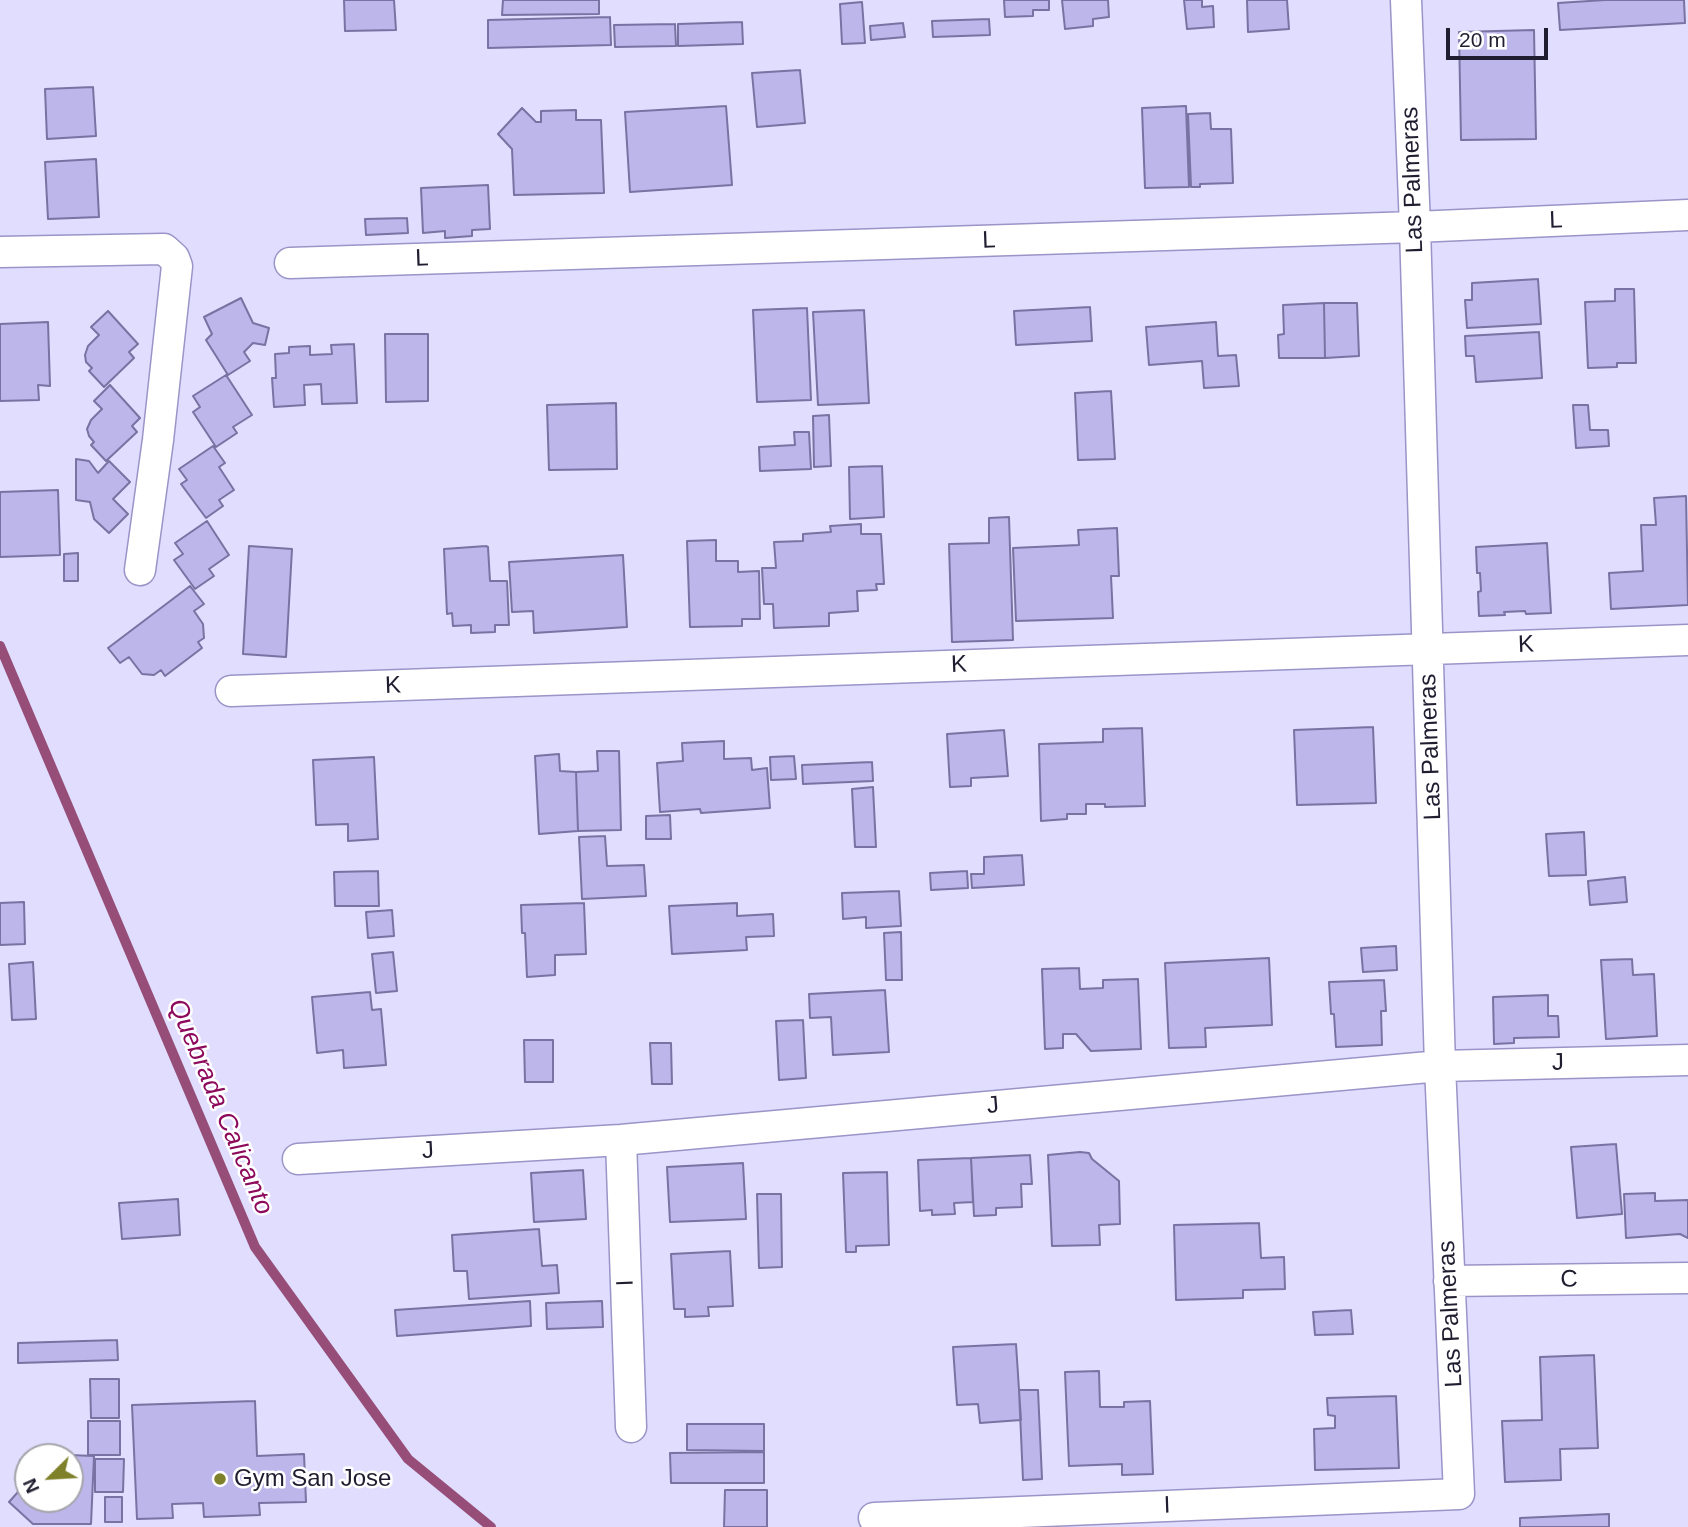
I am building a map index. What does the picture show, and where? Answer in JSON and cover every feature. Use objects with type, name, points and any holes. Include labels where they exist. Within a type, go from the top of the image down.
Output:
[{"type":"street","name":"Las Palmeras","points":[[1406,0],[1440,1066],[1459,1494]]},
{"type":"street","name":"L","points":[[290,263],[1415,227],[1688,215]]},
{"type":"street","points":[[0,252],[164,249],[177,266],[158,440],[139,570]]},
{"type":"street","name":"K","points":[[231,691],[1688,640]]},
{"type":"street","name":"J","points":[[298,1159],[621,1140],[1440,1066],[1688,1060]]},
{"type":"street","name":"I","points":[[621,1140],[631,1427]]},
{"type":"street","name":"C","points":[[1449,1282],[1688,1278]]},
{"type":"street","name":"I","points":[[874,1518],[1459,1494]]},
{"type":"building","points":[[344,0],[394,0],[396,30],[345,31]]},
{"type":"building","points":[[503,0],[599,0],[599,14],[502,15]]},
{"type":"building","points":[[1004,0],[1049,0],[1049,10],[1033,10],[1033,16],[1005,17]]},
{"type":"building","points":[[1062,0],[1108,0],[1109,17],[1093,19],[1093,26],[1065,29]]},
{"type":"building","points":[[1184,0],[1202,0],[1202,7],[1213,6],[1214,27],[1187,29]]},
{"type":"building","points":[[1247,0],[1287,0],[1289,29],[1248,32]]},
{"type":"building","points":[[1684,0],[1685,23],[1560,30],[1558,3]]},
{"type":"building","points":[[862,2],[865,43],[842,44],[840,4]]},
{"type":"building","points":[[610,17],[611,45],[488,48],[488,20]]},
{"type":"building","points":[[989,19],[990,35],[933,37],[932,21]]},
{"type":"building","points":[[742,22],[743,44],[678,46],[678,24]]},
{"type":"building","points":[[903,23],[905,37],[871,40],[870,26]]},
{"type":"building","points":[[675,24],[676,46],[615,47],[614,25]]},
{"type":"building","points":[[1534,30],[1536,139],[1461,140],[1459,32]]},
{"type":"building","points":[[800,70],[805,123],[757,127],[752,73]]},
{"type":"building","points":[[93,87],[96,136],[47,139],[45,89]]},
{"type":"building","points":[[726,106],[732,185],[630,192],[625,112]]},
{"type":"building","points":[[1186,106],[1189,187],[1145,188],[1142,108]]},
{"type":"building","points":[[522,108],[536,122],[541,122],[541,111],[576,110],[576,120],[601,120],[604,193],[514,195],[512,149],[498,134]]},
{"type":"building","points":[[1210,113],[1211,129],[1231,129],[1233,183],[1200,184],[1200,187],[1191,187],[1188,114]]},
{"type":"building","points":[[96,159],[99,217],[48,219],[45,162]]},
{"type":"building","points":[[488,185],[490,229],[472,230],[472,236],[445,238],[445,231],[423,233],[421,188]]},
{"type":"building","points":[[407,218],[408,233],[366,235],[365,219]]},
{"type":"building","points":[[1538,279],[1541,324],[1467,328],[1465,300],[1472,300],[1472,283]]},
{"type":"building","points":[[1615,289],[1634,289],[1636,363],[1588,368],[1585,302],[1615,301]]},
{"type":"building","points":[[241,298],[253,323],[269,328],[265,345],[253,343],[244,352],[250,361],[228,375],[206,340],[212,334],[204,317]]},
{"type":"building","points":[[1324,303],[1357,303],[1359,356],[1325,358]]},
{"type":"building","points":[[1324,303],[1325,358],[1279,358],[1278,335],[1284,334],[1283,305]]},
{"type":"building","points":[[1090,307],[1092,341],[1016,345],[1014,311]]},
{"type":"building","points":[[807,308],[811,400],[757,402],[753,310]]},
{"type":"building","points":[[864,310],[869,403],[818,405],[813,312]]},
{"type":"building","points":[[108,311],[138,344],[129,352],[134,358],[104,387],[89,371],[92,368],[86,362],[85,355],[88,346],[99,335],[91,327]]},
{"type":"building","points":[[48,322],[50,386],[38,385],[39,400],[0,401],[0,324]]},
{"type":"building","points":[[1216,322],[1218,356],[1236,355],[1239,386],[1204,388],[1202,361],[1149,365],[1146,327]]},
{"type":"building","points":[[1539,332],[1542,378],[1476,382],[1474,356],[1466,356],[1465,336]]},
{"type":"building","points":[[385,334],[428,334],[428,401],[386,402]]},
{"type":"building","points":[[354,344],[357,403],[322,404],[321,384],[304,385],[305,405],[274,407],[272,378],[276,378],[275,354],[289,353],[289,347],[310,346],[310,355],[332,354],[331,345]]},
{"type":"building","points":[[226,375],[252,415],[233,427],[237,433],[216,447],[193,412],[200,407],[193,396]]},
{"type":"building","points":[[110,385],[140,418],[132,426],[137,432],[106,461],[91,445],[94,442],[87,429],[91,420],[102,409],[94,401]]},
{"type":"building","points":[[1111,391],[1115,459],[1078,460],[1075,393]]},
{"type":"building","points":[[616,403],[617,469],[549,470],[547,405]]},
{"type":"building","points":[[1573,405],[1588,405],[1590,430],[1608,430],[1609,446],[1576,448]]},
{"type":"building","points":[[829,415],[831,466],[814,467],[813,416]]},
{"type":"building","points":[[794,432],[809,432],[811,469],[760,471],[759,447],[795,445]]},
{"type":"building","points":[[213,446],[225,463],[219,467],[234,490],[219,500],[223,506],[206,518],[181,484],[187,480],[179,469]]},
{"type":"building","points":[[76,459],[89,461],[98,473],[109,461],[130,482],[113,499],[128,514],[109,533],[94,519],[90,502],[76,500]]},
{"type":"building","points":[[882,466],[884,517],[850,519],[849,467]]},
{"type":"building","points":[[58,490],[60,555],[0,557],[0,492]]},
{"type":"building","points":[[1686,496],[1688,605],[1611,609],[1609,573],[1643,571],[1641,525],[1656,525],[1654,498]]},
{"type":"building","points":[[1009,517],[1013,640],[952,642],[949,544],[989,543],[989,518]]},
{"type":"building","points":[[207,521],[229,555],[209,569],[214,576],[195,589],[174,560],[183,554],[175,543]]},
{"type":"building","points":[[861,524],[861,534],[881,534],[884,584],[876,584],[877,590],[857,591],[858,611],[829,613],[829,626],[774,628],[773,604],[764,604],[762,568],[776,568],[774,542],[803,541],[803,534],[831,532],[830,526]]},
{"type":"building","points":[[1117,528],[1119,576],[1111,576],[1113,618],[1016,621],[1013,548],[1079,545],[1078,530]]},
{"type":"building","points":[[716,540],[716,561],[738,561],[738,572],[759,571],[760,619],[742,619],[742,626],[690,627],[687,541]]},
{"type":"building","points":[[1547,543],[1551,613],[1526,614],[1525,611],[1479,616],[1478,592],[1481,591],[1476,547]]},
{"type":"building","points":[[249,546],[292,549],[286,657],[243,654]]},
{"type":"building","points":[[486,546],[490,581],[507,581],[509,625],[495,625],[495,632],[471,633],[471,625],[453,626],[452,613],[447,614],[444,549]]},
{"type":"building","points":[[78,553],[78,581],[64,581],[64,554]]},
{"type":"building","points":[[623,555],[627,627],[534,633],[533,611],[512,612],[509,562]]},
{"type":"building","points":[[190,586],[204,604],[194,611],[203,624],[204,638],[198,642],[202,648],[165,676],[161,670],[154,675],[142,674],[129,657],[120,663],[108,648]]},
{"type":"building","points":[[1373,727],[1376,803],[1297,805],[1294,730]]},
{"type":"building","points":[[1142,728],[1145,806],[1105,807],[1105,804],[1086,804],[1086,814],[1067,814],[1067,819],[1041,821],[1039,744],[1103,742],[1103,729]]},
{"type":"building","points":[[1004,730],[1008,776],[971,778],[971,786],[950,787],[947,734]]},
{"type":"building","points":[[724,741],[724,759],[751,758],[752,770],[767,768],[770,808],[701,813],[700,809],[660,812],[657,763],[683,761],[682,743]]},
{"type":"building","points":[[597,751],[619,751],[621,830],[578,831],[576,772],[598,771]]},
{"type":"building","points":[[559,754],[560,771],[576,772],[578,831],[539,834],[535,756]]},
{"type":"building","points":[[794,756],[796,779],[771,780],[770,757]]},
{"type":"building","points":[[374,757],[378,839],[348,841],[348,824],[316,825],[313,760]]},
{"type":"building","points":[[872,762],[873,781],[803,784],[802,765]]},
{"type":"building","points":[[873,787],[876,847],[855,847],[852,789]]},
{"type":"building","points":[[670,815],[671,839],[646,839],[646,816]]},
{"type":"building","points":[[1584,832],[1586,875],[1549,876],[1546,834]]},
{"type":"building","points":[[605,836],[607,866],[644,865],[646,896],[582,899],[579,837]]},
{"type":"building","points":[[1022,855],[1024,885],[972,888],[971,874],[984,874],[984,857]]},
{"type":"building","points":[[378,871],[379,906],[335,906],[334,872]]},
{"type":"building","points":[[967,871],[968,888],[931,890],[930,873]]},
{"type":"building","points":[[1625,877],[1627,902],[1590,905],[1588,881]]},
{"type":"building","points":[[899,891],[901,926],[866,928],[866,917],[843,919],[842,893]]},
{"type":"building","points":[[24,902],[25,944],[0,945],[0,903]]},
{"type":"building","points":[[584,903],[586,954],[555,955],[555,975],[527,977],[521,905]]},
{"type":"building","points":[[737,903],[737,916],[773,914],[774,936],[746,937],[747,950],[672,954],[669,906]]},
{"type":"building","points":[[392,910],[394,936],[368,938],[366,912]]},
{"type":"building","points":[[901,932],[902,980],[886,980],[884,933]]},
{"type":"building","points":[[1396,946],[1397,970],[1363,972],[1361,948]]},
{"type":"building","points":[[393,952],[397,991],[376,993],[372,954]]},
{"type":"building","points":[[1269,958],[1272,1025],[1205,1028],[1206,1047],[1169,1048],[1165,963]]},
{"type":"building","points":[[1632,959],[1633,975],[1654,974],[1657,1036],[1606,1039],[1601,960]]},
{"type":"building","points":[[33,962],[36,1019],[12,1020],[9,964]]},
{"type":"building","points":[[1079,968],[1080,989],[1103,988],[1103,980],[1138,979],[1141,1049],[1091,1051],[1076,1034],[1063,1034],[1063,1048],[1045,1049],[1042,969]]},
{"type":"building","points":[[1384,980],[1386,1011],[1381,1011],[1382,1045],[1336,1047],[1329,982]]},
{"type":"building","points":[[885,990],[889,1052],[833,1055],[831,1017],[810,1018],[809,994]]},
{"type":"building","points":[[370,992],[372,1010],[381,1009],[386,1065],[344,1068],[343,1050],[317,1053],[312,997]]},
{"type":"building","points":[[1548,995],[1548,1016],[1558,1016],[1559,1037],[1514,1038],[1514,1043],[1494,1044],[1493,997]]},
{"type":"building","points":[[803,1020],[806,1078],[779,1080],[776,1021]]},
{"type":"building","points":[[524,1040],[553,1040],[553,1082],[525,1082]]},
{"type":"building","points":[[650,1043],[671,1043],[672,1084],[652,1084]]},
{"type":"building","points":[[1616,1144],[1622,1214],[1577,1218],[1571,1147]]},
{"type":"building","points":[[1089,1153],[1092,1159],[1119,1181],[1120,1224],[1099,1225],[1100,1245],[1052,1246],[1048,1155]]},
{"type":"building","points":[[1030,1155],[1032,1184],[1021,1184],[1022,1207],[996,1208],[996,1215],[974,1216],[971,1158]]},
{"type":"building","points":[[971,1158],[973,1202],[954,1203],[955,1214],[932,1215],[932,1210],[920,1211],[918,1160]]},
{"type":"building","points":[[743,1163],[746,1219],[670,1222],[667,1167]]},
{"type":"building","points":[[583,1170],[586,1219],[534,1222],[531,1173]]},
{"type":"building","points":[[887,1172],[889,1245],[856,1246],[856,1252],[846,1252],[843,1173]]},
{"type":"building","points":[[1655,1193],[1655,1201],[1688,1200],[1688,1238],[1680,1234],[1626,1238],[1624,1194]]},
{"type":"building","points":[[757,1194],[781,1194],[782,1267],[759,1268]]},
{"type":"building","points":[[178,1199],[180,1235],[122,1239],[119,1203]]},
{"type":"building","points":[[1259,1223],[1261,1258],[1284,1257],[1285,1289],[1243,1290],[1243,1298],[1176,1300],[1174,1225]]},
{"type":"building","points":[[539,1229],[542,1266],[557,1265],[559,1293],[469,1299],[467,1271],[454,1271],[452,1235]]},
{"type":"building","points":[[730,1251],[733,1306],[708,1307],[709,1316],[685,1317],[685,1309],[674,1309],[671,1254]]},
{"type":"building","points":[[530,1301],[531,1326],[397,1336],[395,1310]]},
{"type":"building","points":[[602,1301],[603,1327],[547,1329],[546,1303]]},
{"type":"building","points":[[1351,1310],[1353,1334],[1315,1335],[1313,1312]]},
{"type":"building","points":[[117,1340],[118,1360],[18,1363],[18,1343]]},
{"type":"building","points":[[1016,1344],[1021,1420],[980,1423],[978,1404],[957,1405],[953,1347]]},
{"type":"building","points":[[1594,1355],[1598,1448],[1560,1449],[1561,1480],[1505,1482],[1502,1421],[1542,1420],[1540,1357]]},
{"type":"building","points":[[1099,1371],[1100,1407],[1124,1407],[1124,1402],[1150,1401],[1153,1474],[1122,1475],[1122,1464],[1069,1466],[1065,1372]]},
{"type":"building","points":[[90,1379],[119,1379],[119,1418],[91,1418]]},
{"type":"building","points":[[1019,1390],[1038,1390],[1042,1479],[1023,1480]]},
{"type":"building","points":[[1396,1396],[1399,1468],[1315,1470],[1314,1429],[1335,1428],[1335,1416],[1328,1415],[1327,1398]]},
{"type":"building","name":"Gym San Jose","points":[[255,1401],[257,1456],[304,1454],[306,1502],[259,1503],[260,1515],[204,1517],[203,1503],[172,1504],[173,1518],[137,1519],[132,1405]]},
{"type":"building","points":[[88,1421],[120,1421],[120,1455],[88,1455]]},
{"type":"building","points":[[687,1424],[764,1424],[764,1451],[687,1450]]},
{"type":"building","points":[[764,1452],[764,1483],[671,1483],[670,1453]]},
{"type":"building","points":[[84,1456],[94,1456],[91,1524],[33,1524],[21,1513],[84,1513]]},
{"type":"building","points":[[95,1459],[124,1459],[123,1492],[95,1492]]},
{"type":"building","points":[[725,1490],[767,1490],[767,1527],[724,1527]]},
{"type":"building","points":[[105,1497],[122,1497],[122,1522],[105,1522]]},
{"type":"building","points":[[1609,1514],[1609,1527],[1520,1527],[1520,1518]]},
{"type":"waterway","name":"Quebrada Calicanto","points":[[0,646],[255,1247],[408,1459],[491,1527]]},
{"type":"place","name":"Gym San Jose","points":[[220,1479]]}]
